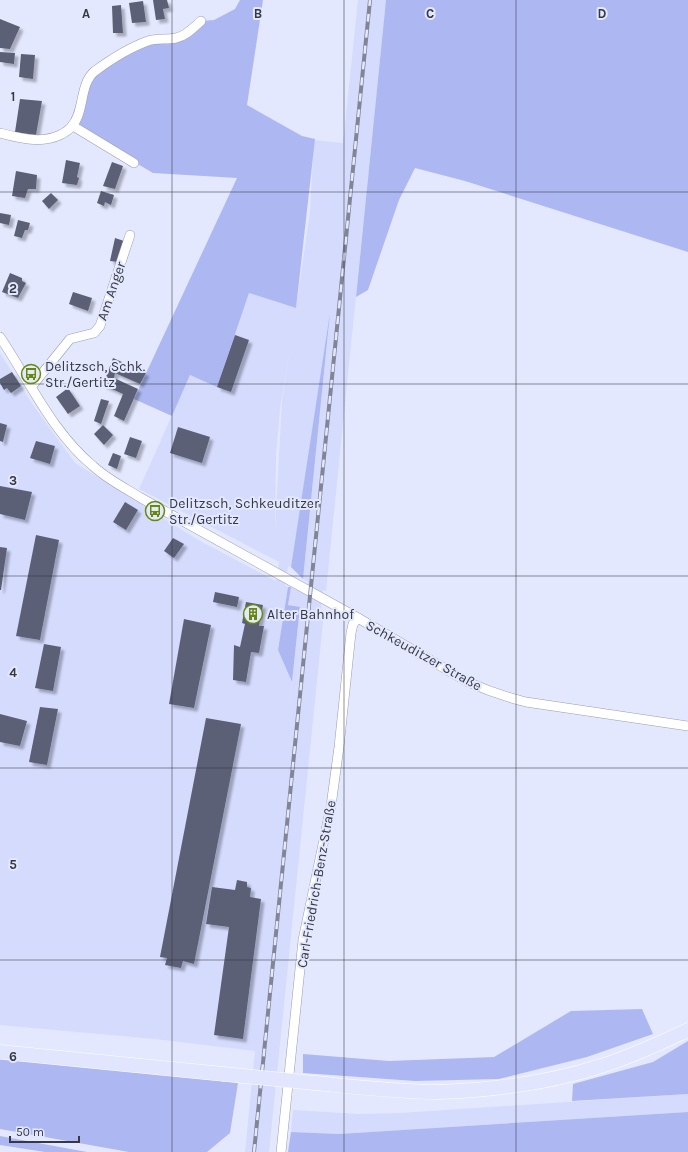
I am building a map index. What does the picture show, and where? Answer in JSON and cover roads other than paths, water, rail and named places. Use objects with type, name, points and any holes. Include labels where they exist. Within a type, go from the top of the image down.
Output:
[{"type":"main road","points":[[0,1052],[389,1090],[438,1092],[489,1089],[521,1085],[555,1078],[601,1066],[650,1048],[688,1030]]},
{"type":"street","points":[[0,133],[39,140],[58,136],[73,126],[79,113],[88,80],[94,72],[131,49],[149,41],[175,38],[186,33],[201,21]]},
{"type":"street","points":[[73,126],[134,163]]},
{"type":"street","name":"Am Anger","points":[[32,386],[70,339],[94,333],[100,326],[130,235]]},
{"type":"street","name":"Schkeuditzer Straße","points":[[0,337],[64,436],[92,466],[141,498],[358,618],[468,682],[503,697],[688,726]]},
{"type":"street","name":"Carl-Friedrich-Benz-Straße","points":[[281,1152],[303,940],[331,806],[351,633],[358,618]]},
{"type":"railway","points":[[254,1152],[370,0]]},
{"type":"place","name":"Delitzsch, Schk. Str./Gertitz","points":[[31,374]]},
{"type":"place","name":"Delitzsch, Schkeuditzer Str./Gertitz","points":[[155,511]]},
{"type":"place","name":"Alter Bahnhof","points":[[253,614]]}]
